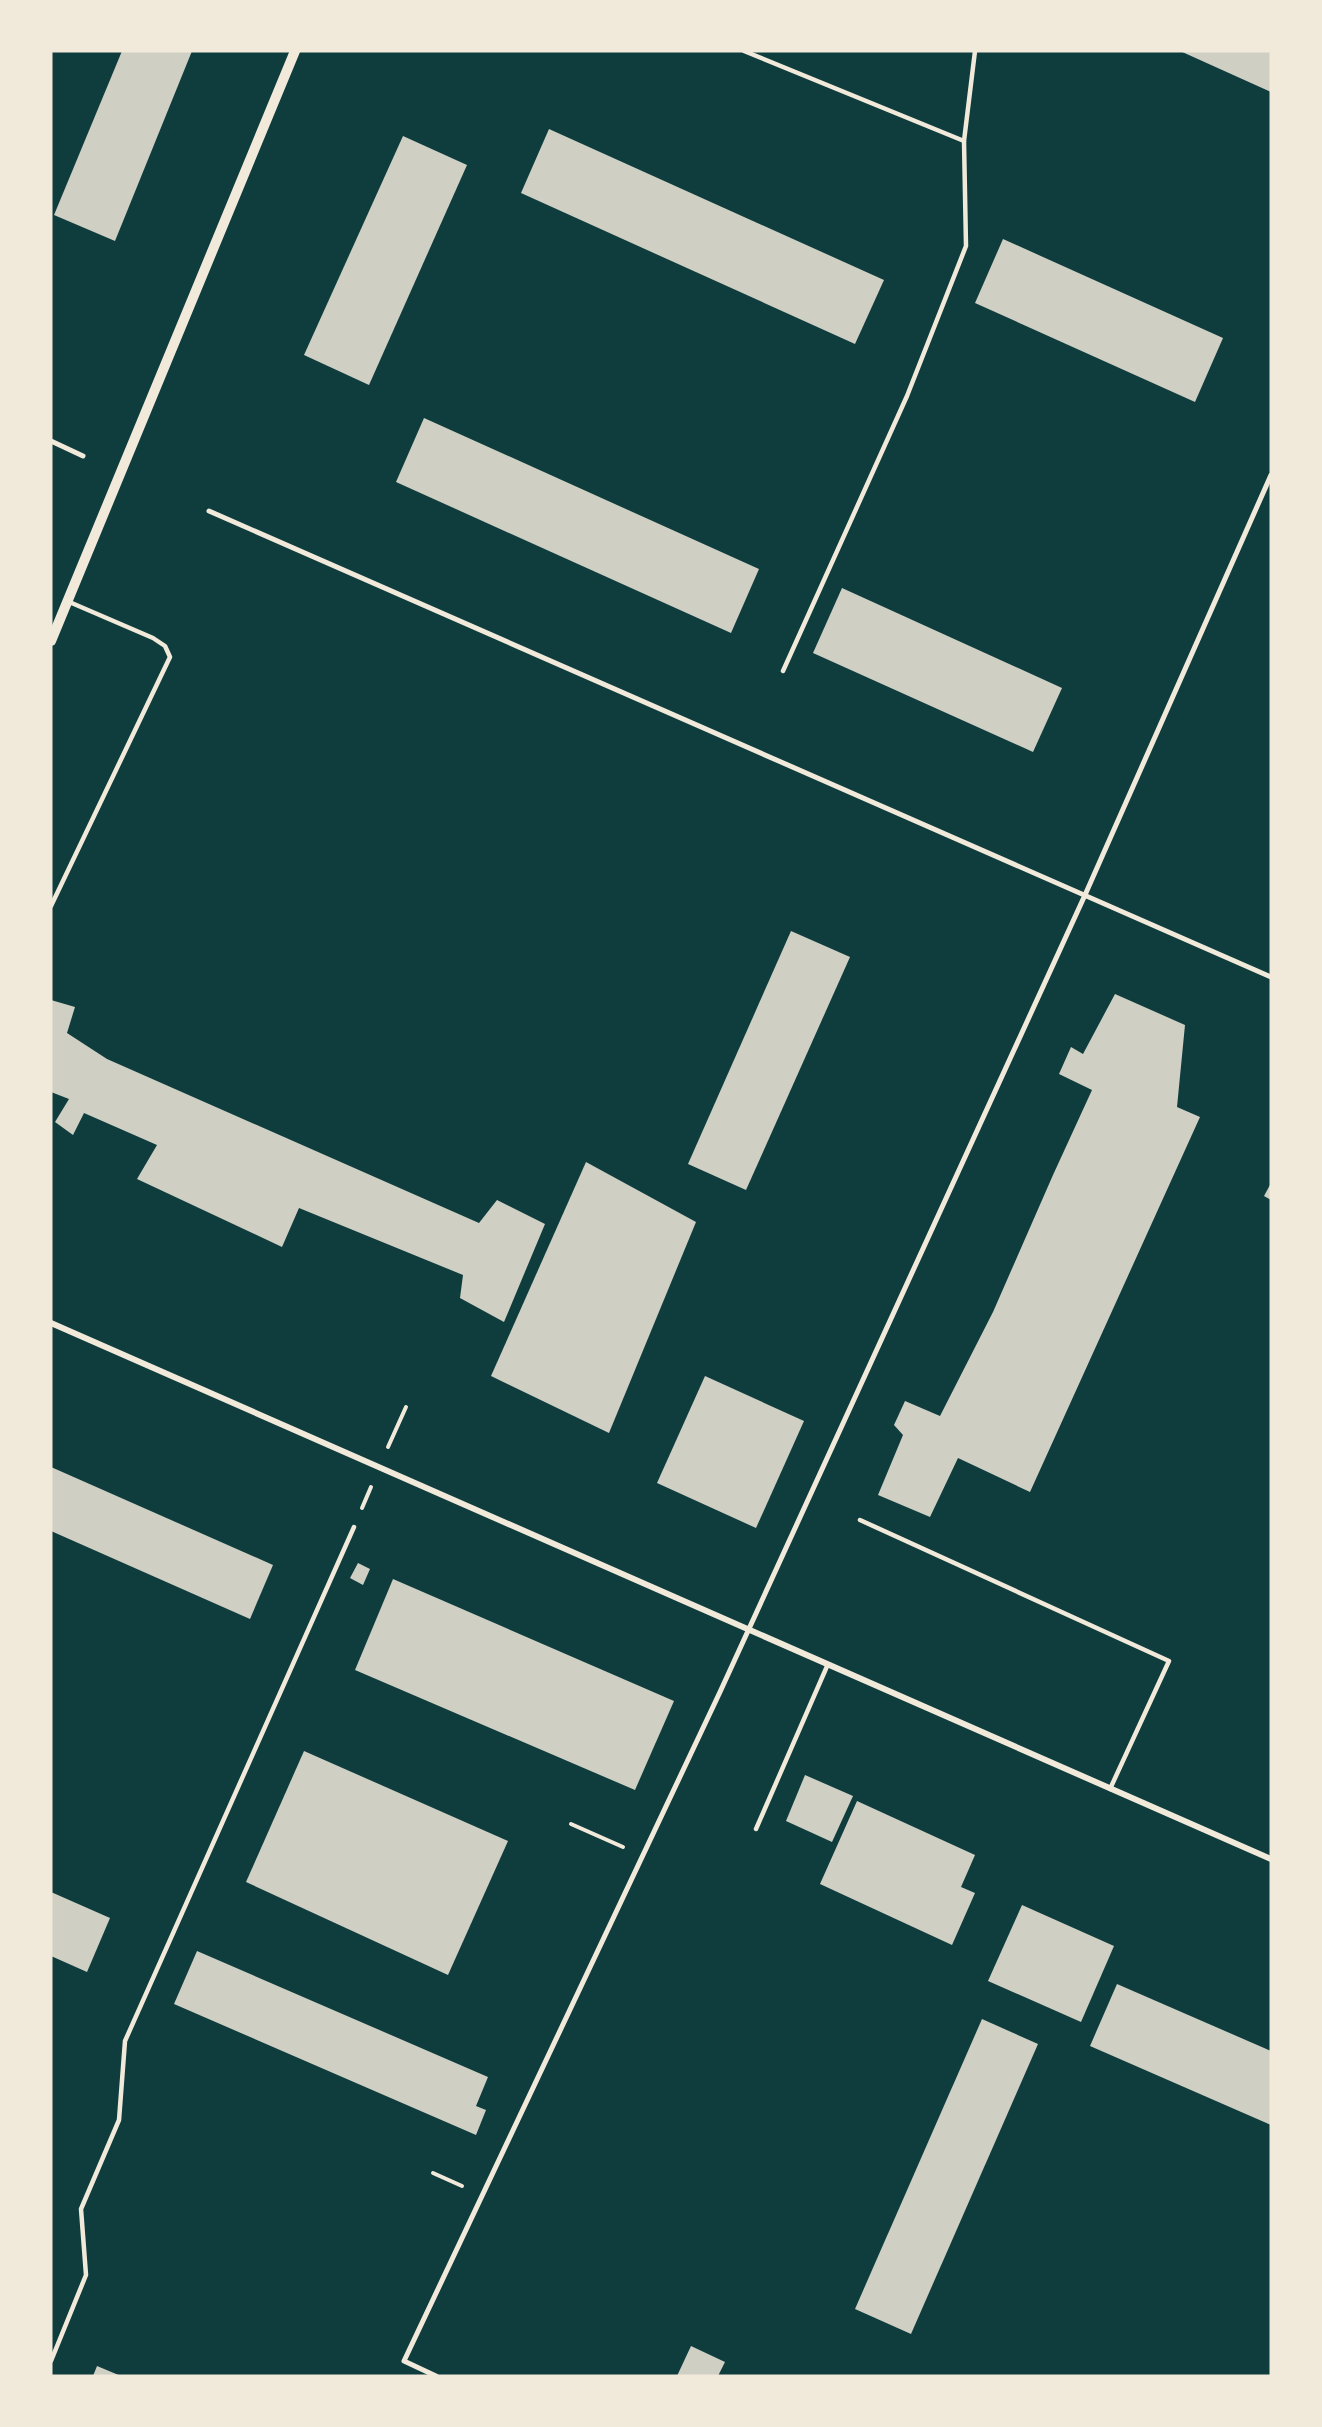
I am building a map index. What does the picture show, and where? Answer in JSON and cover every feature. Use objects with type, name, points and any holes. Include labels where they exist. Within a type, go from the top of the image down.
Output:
[{"type":"street","points":[[51,641],[295,51]]},
{"type":"street","points":[[51,441],[83,456]]},
{"type":"street","points":[[435,2376],[404,2361],[790,1540],[1085,895],[1271,475]]},
{"type":"street","points":[[209,511],[1271,977]]},
{"type":"street","points":[[51,1323],[1271,1859]]},
{"type":"lane","points":[[744,51],[964,141]]},
{"type":"lane","points":[[783,671],[907,396],[966,246],[964,141],[975,51]]},
{"type":"lane","points":[[51,906],[170,657],[165,646],[153,638],[67,602]]},
{"type":"lane","points":[[860,1520],[1168,1661],[1110,1789]]},
{"type":"lane","points":[[51,2361],[86,2275],[81,2209],[119,2120],[125,2040],[354,1527]]},
{"type":"lane","points":[[756,1829],[828,1664]]},
{"type":"path","points":[[354,1527],[406,1407]]},
{"type":"path","points":[[571,1824],[643,1856]]},
{"type":"path","points":[[433,2173],[482,2195]]},
{"type":"building","points":[[122,51],[192,51],[115,241],[54,215]]},
{"type":"building","points":[[1180,51],[1271,51],[1271,92]]},
{"type":"building","points":[[549,129],[884,280],[855,344],[521,193]]},
{"type":"building","points":[[403,136],[467,165],[369,385],[304,355]]},
{"type":"building","points":[[1003,239],[1223,338],[1195,402],[975,303]]},
{"type":"building","points":[[424,418],[759,569],[731,633],[396,482]]},
{"type":"building","points":[[842,588],[1062,688],[1033,752],[813,653]]},
{"type":"building","points":[[791,931],[850,957],[746,1190],[688,1164]]},
{"type":"building","points":[[1115,994],[1185,1025],[1177,1107],[1200,1117],[1030,1492],[958,1458],[930,1517],[878,1495],[903,1435],[894,1425],[905,1401],[940,1416],[993,1312],[1092,1090],[1059,1074],[1071,1047],[1083,1054]]},
{"type":"building","points":[[51,1000],[75,1007],[67,1033],[107,1059],[479,1223],[497,1200],[545,1224],[504,1322],[460,1298],[463,1275],[299,1208],[282,1247],[137,1179],[157,1145],[84,1113],[73,1135],[55,1122],[69,1099],[51,1092]]},
{"type":"building","points":[[586,1162],[696,1222],[609,1433],[491,1376]]},
{"type":"building","points":[[1271,1183],[1271,1200],[1264,1196]]},
{"type":"building","points":[[705,1376],[804,1421],[756,1528],[657,1483]]},
{"type":"building","points":[[51,1467],[273,1565],[250,1619],[51,1531]]},
{"type":"building","points":[[358,1563],[370,1569],[363,1585],[350,1578]]},
{"type":"building","points":[[393,1579],[674,1701],[635,1790],[355,1670]]},
{"type":"building","points":[[304,1751],[508,1841],[448,1975],[246,1882]]},
{"type":"building","points":[[805,1775],[853,1796],[832,1842],[786,1821]]},
{"type":"building","points":[[857,1801],[975,1855],[961,1887],[975,1893],[952,1945],[820,1884]]},
{"type":"building","points":[[51,1892],[110,1918],[87,1972],[51,1956]]},
{"type":"building","points":[[1022,1905],[1114,1946],[1081,2022],[988,1981]]},
{"type":"building","points":[[197,1951],[488,2077],[476,2106],[486,2110],[476,2135],[174,2004]]},
{"type":"building","points":[[1117,1984],[1271,2051],[1271,2125],[1090,2046]]},
{"type":"building","points":[[982,2019],[1038,2044],[911,2334],[855,2309]]},
{"type":"building","points":[[691,2346],[725,2362],[718,2376],[677,2376]]},
{"type":"building","points":[[97,2366],[121,2376],[93,2376]]}]
